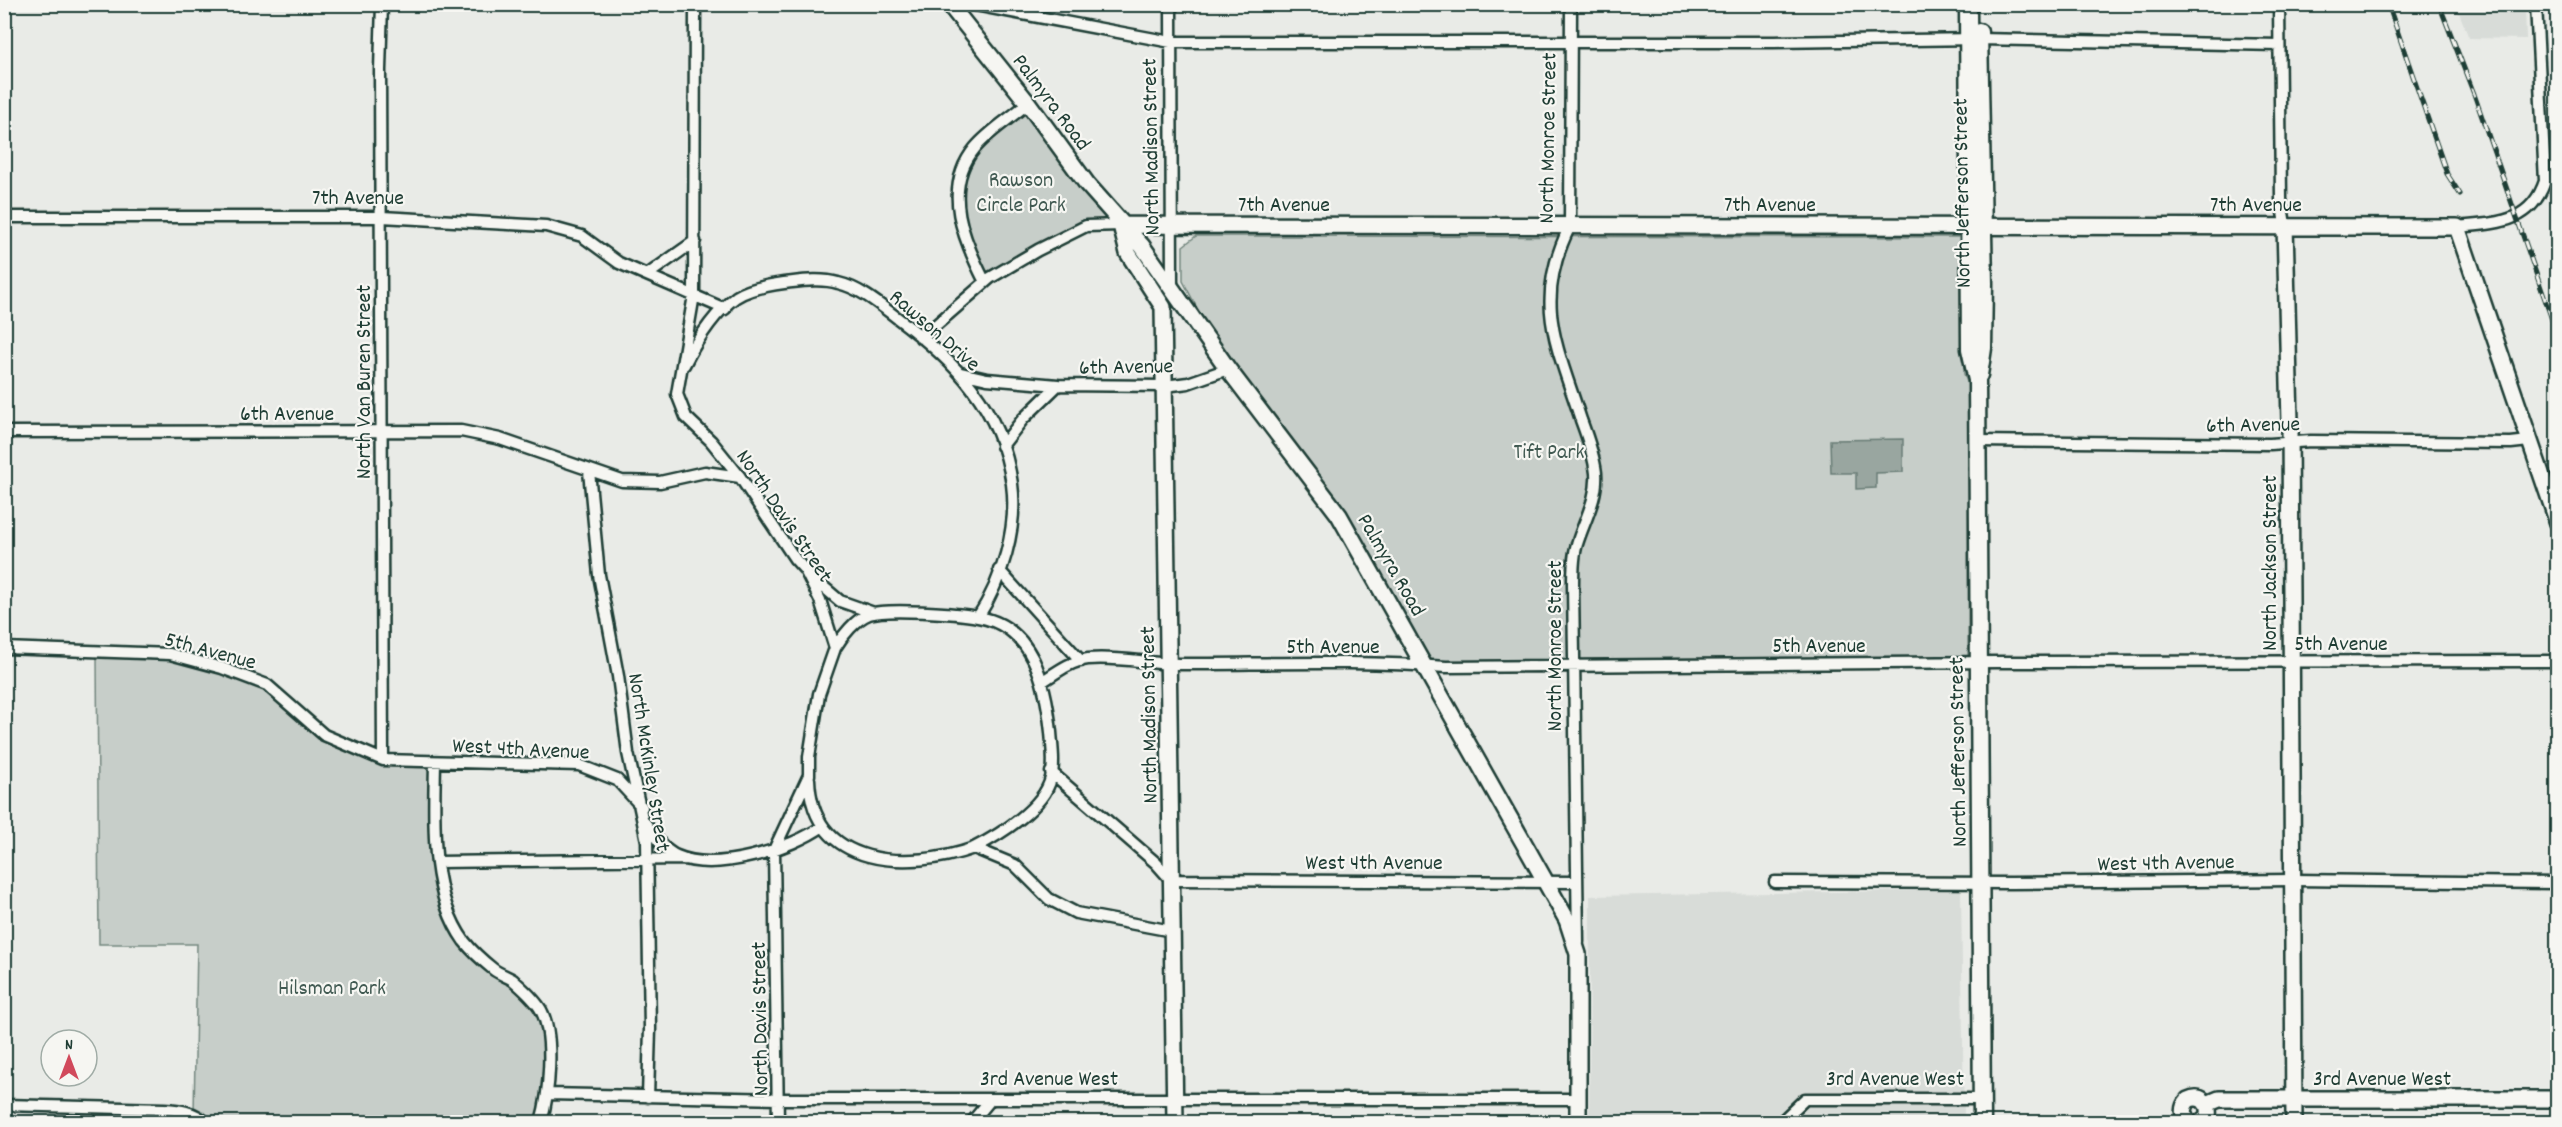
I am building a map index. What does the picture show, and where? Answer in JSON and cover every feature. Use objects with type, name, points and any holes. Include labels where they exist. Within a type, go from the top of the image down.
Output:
[{"type":"main road","name":"North Jefferson Street","points":[[1968,4],[1974,39],[1976,225],[1983,348],[1982,367],[1977,380],[1977,664],[1982,1122]]},
{"type":"main road","name":"North Jefferson Street","points":[[1974,39],[1980,4]]},
{"type":"street","name":"North Van Buren Street","points":[[382,4],[381,431],[384,760]]},
{"type":"street","name":"North Davis Street","points":[[695,4],[694,295],[677,394],[686,417],[711,441],[740,477],[795,559],[805,570],[820,600],[835,648],[819,694],[809,758],[809,775],[774,850],[778,1122]]},
{"type":"street","name":"Palmyra Road","points":[[949,4],[1121,225],[1142,246],[1228,369],[1339,515],[1567,920],[1578,954]]},
{"type":"street","points":[[969,4],[1171,42],[1974,39],[2279,45]]},
{"type":"street","name":"North Madison Street","points":[[1170,4],[1172,289]]},
{"type":"street","name":"North Monroe Street","points":[[1571,4],[1570,226],[1558,250],[1553,270],[1550,316],[1596,472],[1594,495],[1576,545],[1574,563],[1578,1122]]},
{"type":"street","name":"North Jackson Street","points":[[2279,4],[2289,442],[2294,1122]]},
{"type":"street","name":"7th Avenue","points":[[921,338],[986,282],[1038,250],[1086,226],[2457,226],[2493,224],[2528,210],[2539,198],[2545,181],[2536,4]]},
{"type":"street","points":[[986,282],[972,257],[961,228],[957,191],[965,162],[976,147],[1028,103]]},
{"type":"street","name":"7th Avenue","points":[[4,217],[382,217],[546,226],[582,236],[619,263],[694,295]]},
{"type":"street","name":"Palmyra Road","points":[[1121,225],[1128,253],[1163,307]]},
{"type":"street","points":[[2457,226],[2558,523]]},
{"type":"street","points":[[647,275],[695,241]]},
{"type":"street","name":"Rawson Drive","points":[[679,375],[698,339],[737,296],[777,284],[810,281],[839,283],[871,298],[961,373],[976,391],[1002,446],[1008,465],[1014,502],[1010,543],[999,570]]},
{"type":"street","points":[[694,295],[725,309]]},
{"type":"street","name":"North Madison Street","points":[[1163,307],[1175,1122]]},
{"type":"street","name":"6th Avenue","points":[[961,373],[987,379],[1058,385],[1165,386],[1188,383],[1228,369]]},
{"type":"street","name":"6th Avenue","points":[[1002,446],[1023,418],[1058,385]]},
{"type":"street","name":"6th Avenue","points":[[4,432],[461,431],[485,435],[538,450],[610,478],[642,482],[675,479],[705,472],[740,477]]},
{"type":"street","name":"6th Avenue","points":[[1977,441],[2511,443],[2529,441]]},
{"type":"street","name":"North McKinley Street","points":[[589,471],[599,575],[618,676],[628,753],[644,821],[647,861],[650,1029],[648,1097]]},
{"type":"street","points":[[805,570],[840,601],[874,614]]},
{"type":"street","points":[[978,617],[988,602],[999,570],[1081,661]]},
{"type":"street","points":[[809,775],[812,803],[823,826],[849,849],[879,859],[932,859],[974,848],[998,835],[1029,810],[1044,794],[1052,772],[1051,736],[1043,681],[1032,657],[1005,627],[978,617],[905,612],[874,614],[867,615],[835,648]]},
{"type":"street","name":"5th Avenue","points":[[4,648],[170,654],[222,668],[267,685],[324,735],[384,760]]},
{"type":"street","name":"5th Avenue","points":[[1043,681],[1063,668],[1081,661],[1106,659],[1168,664],[1424,665],[2558,661]]},
{"type":"street","name":"West 4th Avenue","points":[[384,760],[551,764],[590,768],[617,780],[642,807]]},
{"type":"street","points":[[435,762],[434,831],[438,862],[448,905],[464,940],[495,971],[509,977],[531,996],[543,1013],[547,1028],[548,1094],[541,1122]]},
{"type":"street","points":[[1052,772],[1156,863],[1172,880]]},
{"type":"street","points":[[644,821],[667,850],[686,859]]},
{"type":"street","points":[[438,862],[737,859],[774,850],[806,838],[823,826]]},
{"type":"street","points":[[974,848],[1015,865],[1049,899],[1076,913],[1172,931]]},
{"type":"street","name":"West 4th Avenue","points":[[1172,880],[1576,882]]},
{"type":"street","name":"West 4th Avenue","points":[[1775,882],[2293,880],[2558,883]]},
{"type":"street","name":"3rd Avenue West","points":[[548,1094],[778,1099],[1578,1100]]},
{"type":"street","name":"3rd Avenue West","points":[[2190,1122],[2184,1116],[2185,1104],[2197,1098],[2207,1104],[2219,1099],[2558,1099]]},
{"type":"street","points":[[972,1122],[991,1099]]},
{"type":"street","name":"3rd Avenue West","points":[[1782,1122],[1805,1100],[1982,1100]]},
{"type":"street","points":[[2201,1122],[2208,1116],[2207,1104]]},
{"type":"street","points":[[4,1105],[164,1109],[183,1111],[199,1117],[204,1122]]},
{"type":"shaded area","points":[[2456,5],[2525,5],[2526,39],[2469,38]]},
{"type":"shaded area","points":[[1903,439],[1903,472],[1876,473],[1876,488],[1856,489],[1856,473],[1831,473],[1830,440]]},
{"type":"shaded area","points":[[1961,890],[1964,1122],[1589,1122],[1590,896]]},
{"type":"green space","name":"Rawson Circle Park","points":[[1028,105],[1119,223],[1090,224],[986,281],[962,227],[960,187],[978,149]]},
{"type":"green space","name":"Tift Park","points":[[1196,236],[1959,237],[1964,374],[1969,387],[1968,656],[1813,662],[1425,664],[1340,514],[1228,367],[1183,281],[1183,246]]},
{"type":"green space","name":"Hilsman Park","points":[[97,654],[170,657],[266,687],[307,725],[389,764],[433,765],[441,890],[463,942],[530,998],[546,1028],[547,1094],[539,1122],[205,1122],[194,1114],[197,944],[99,944]]},
{"type":"railway","points":[[2388,4],[2447,174],[2460,194]]},
{"type":"railway","points":[[2439,4],[2474,94],[2558,337]]}]
